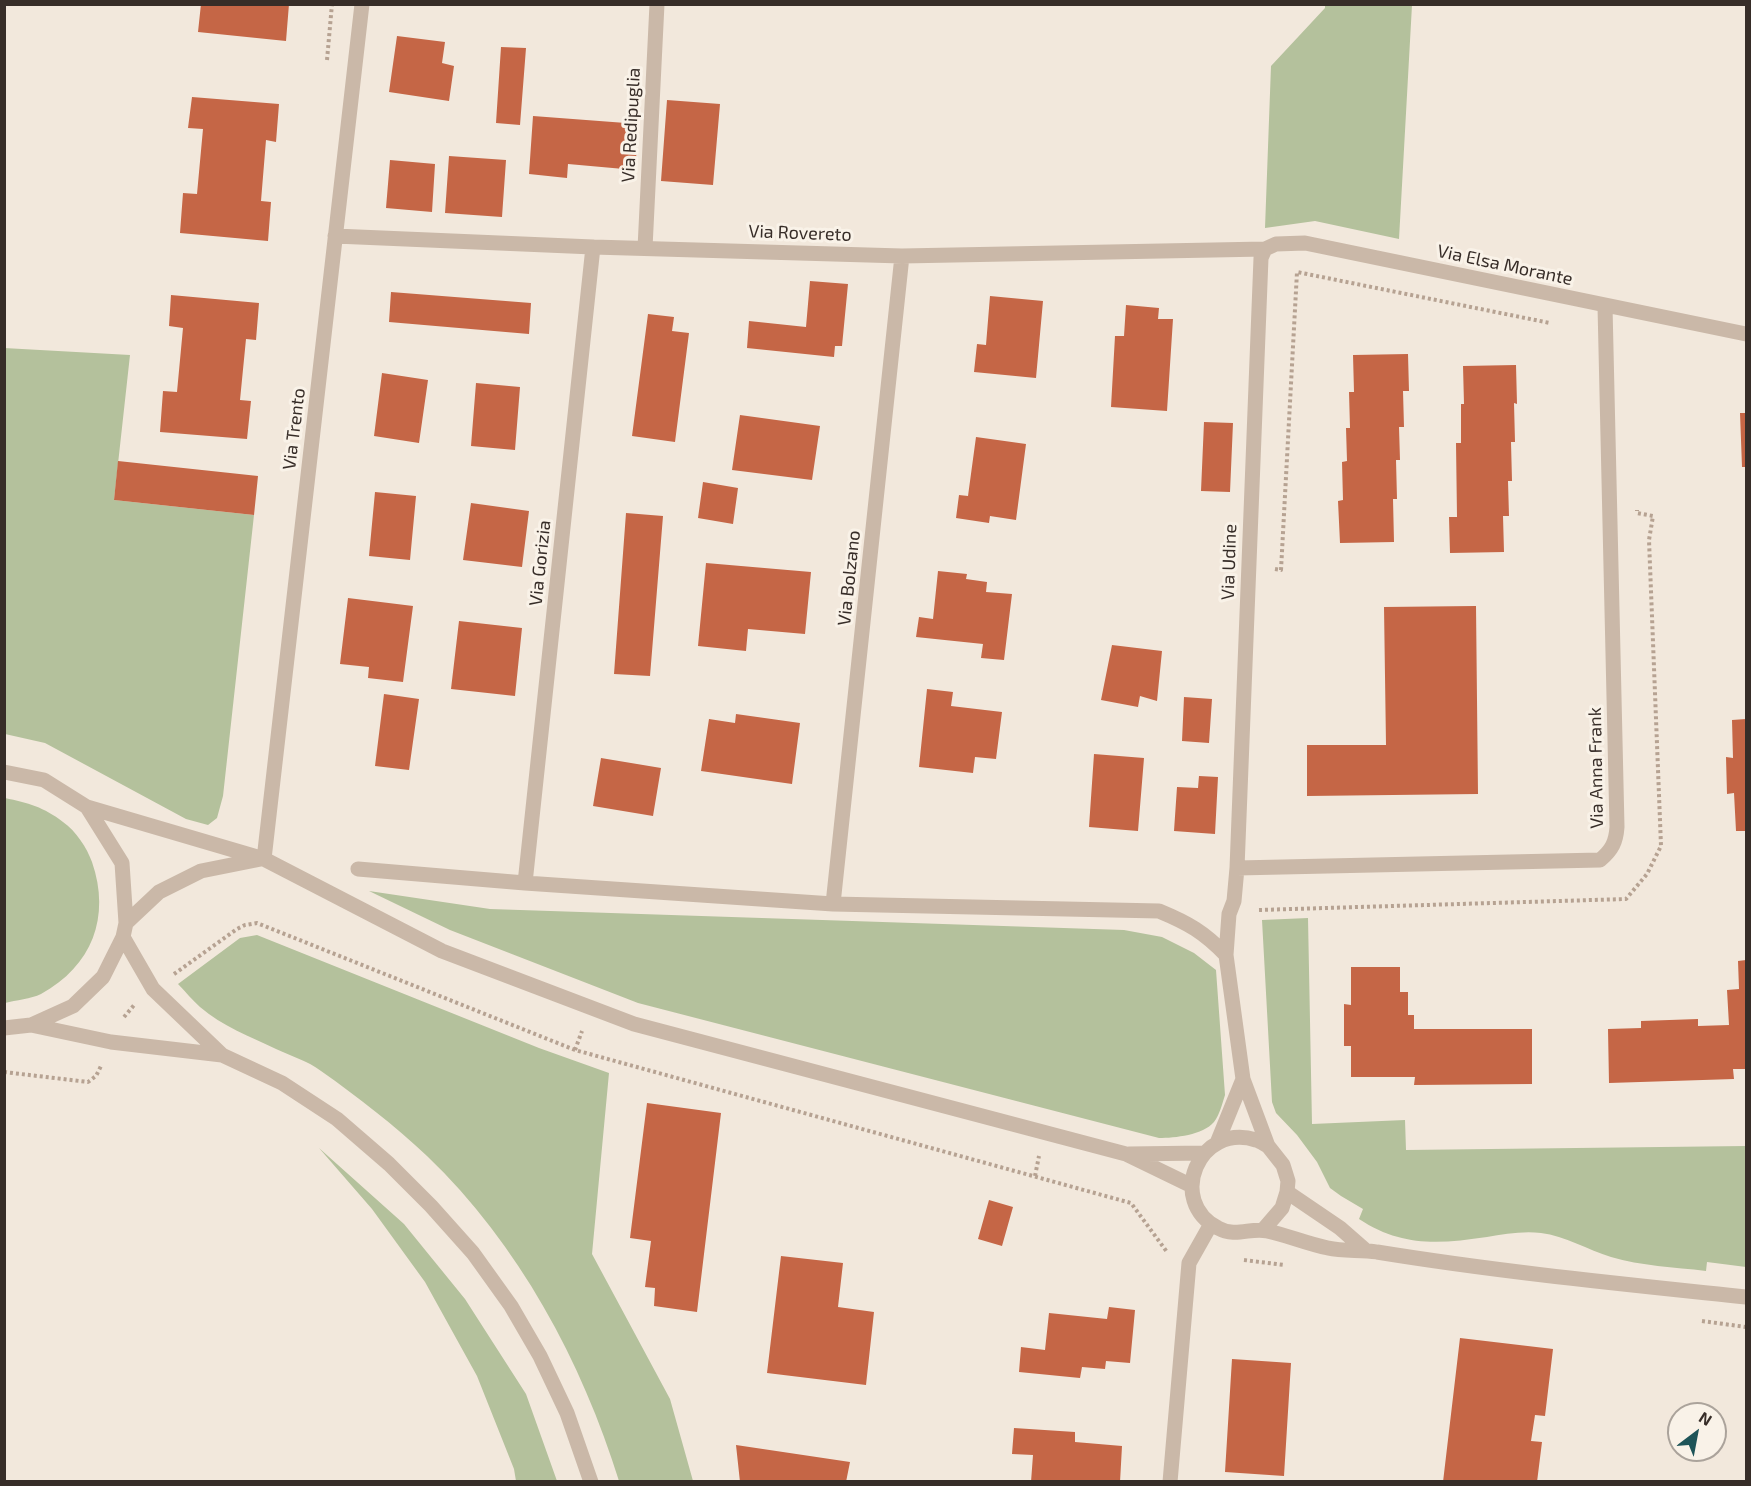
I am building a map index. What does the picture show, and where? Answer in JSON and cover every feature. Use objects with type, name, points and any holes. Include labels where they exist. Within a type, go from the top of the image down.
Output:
[{"type":"street","name":"Via Trento","points":[[264,859],[362,4]]},
{"type":"street","name":"Via Redipuglia","points":[[645,248],[657,4]]},
{"type":"street","name":"Via Rovereto","points":[[335,236],[593,247],[902,256],[1263,253]]},
{"type":"street","name":"Via Elsa Morante","points":[[1263,253],[1276,244],[1305,243],[1746,334]]},
{"type":"street","name":"Via Gorizia","points":[[525,883],[593,247]]},
{"type":"street","name":"Via Udine","points":[[1263,253],[1237,868],[1234,901],[1229,914],[1226,955],[1243,1079],[1268,1146]]},
{"type":"street","name":"Via Bolzano","points":[[833,904],[902,256]]},
{"type":"street","name":"Via Anna Frank","points":[[1237,868],[1600,860],[1610,852],[1616,840],[1617,827],[1605,306]]},
{"type":"street","points":[[4,772],[44,780],[87,807],[264,859],[442,951],[634,1024],[1126,1154],[1192,1186]]},
{"type":"street","points":[[87,807],[122,863],[124,930],[153,989],[222,1055]]},
{"type":"street","points":[[32,1026],[73,1006],[103,977],[124,930],[159,892],[201,871],[264,859]]},
{"type":"street","points":[[358,869],[833,904],[1159,910],[1186,922],[1209,937],[1226,955]]},
{"type":"street","points":[[4,1028],[32,1026],[111,1042],[222,1055],[282,1083],[337,1119],[414,1189],[473,1253],[512,1306],[540,1356],[567,1413],[591,1482]]},
{"type":"street","points":[[1217,1143],[1243,1079]]},
{"type":"street","points":[[1263,1230],[1282,1208],[1287,1192],[1288,1181],[1283,1165],[1268,1146],[1257,1140],[1241,1137],[1217,1143],[1204,1152],[1194,1169],[1192,1186],[1195,1203],[1204,1217],[1222,1230],[1238,1233],[1263,1230],[1330,1249],[1364,1249],[1569,1279],[1746,1297]]},
{"type":"street","points":[[1126,1154],[1204,1152]]},
{"type":"street","points":[[1287,1192],[1340,1228],[1364,1249]]},
{"type":"street","points":[[1170,1482],[1189,1263],[1211,1224]]},
{"type":"path","points":[[1249,569],[1281,570],[1297,272],[1558,324]]},
{"type":"path","points":[[4,1072],[88,1082],[96,1076],[111,1042],[130,1009],[153,989],[237,929],[257,923],[575,1050],[1131,1203],[1171,1258],[1189,1263]]},
{"type":"path","points":[[1242,1259],[1288,1266]]},
{"type":"path","points":[[1695,1320],[1746,1327]]},
{"type":"green space","points":[[1325,5],[1412,5],[1399,239],[1315,221],[1265,228],[1271,66],[1325,8]]},
{"type":"green space","points":[[4,348],[130,355],[114,500],[254,515],[223,796],[217,818],[208,825],[186,819],[45,743],[5,734]]},
{"type":"green space","points":[[5,798],[42,809],[56,817],[77,835],[92,862],[99,902],[98,921],[93,938],[85,954],[73,969],[59,983],[41,994],[5,1003]]},
{"type":"green space","points":[[369,891],[490,909],[1124,930],[1162,937],[1194,953],[1216,970],[1225,1095],[1218,1116],[1203,1130],[1188,1135],[1159,1138],[638,1003],[450,930]]},
{"type":"green space","points":[[1308,918],[1312,1124],[1405,1120],[1406,1150],[1746,1146],[1746,1267],[1707,1262],[1706,1271],[1658,1266],[1611,1257],[1559,1237],[1541,1233],[1514,1233],[1453,1241],[1421,1241],[1390,1235],[1359,1219],[1363,1209],[1330,1188],[1317,1162],[1297,1135],[1276,1113],[1272,1102],[1262,920]]},
{"type":"green space","points":[[257,935],[539,1048],[609,1073],[592,1254],[670,1399],[693,1481],[619,1481],[586,1392],[544,1307],[491,1227],[460,1190],[402,1133],[335,1081],[311,1064],[218,1020],[200,1007],[178,984],[240,938]]},
{"type":"green space","points":[[319,1148],[404,1224],[465,1299],[526,1394],[557,1481],[516,1481],[514,1469],[477,1376],[425,1282],[372,1209]]},
{"type":"building","points":[[201,4],[289,4],[286,41],[198,32]]},
{"type":"building","points":[[397,36],[445,42],[442,63],[454,66],[449,101],[389,92]]},
{"type":"building","points":[[501,47],[526,48],[520,125],[496,123]]},
{"type":"building","points":[[192,97],[279,104],[276,142],[266,140],[261,201],[271,202],[268,241],[180,233],[183,193],[197,194],[203,129],[188,128]]},
{"type":"building","points":[[667,100],[720,104],[713,185],[661,181]]},
{"type":"building","points":[[533,116],[639,124],[635,170],[568,164],[567,178],[529,174]]},
{"type":"building","points":[[449,156],[506,160],[502,217],[445,213]]},
{"type":"building","points":[[390,160],[435,164],[432,212],[386,208]]},
{"type":"building","points":[[810,281],[848,284],[842,346],[835,346],[834,357],[747,348],[749,321],[806,327]]},
{"type":"building","points":[[391,292],[531,303],[529,334],[389,322]]},
{"type":"building","points":[[171,295],[259,303],[256,340],[246,339],[240,400],[251,401],[247,439],[160,432],[163,391],[177,392],[183,328],[169,326]]},
{"type":"building","points":[[990,296],[1043,301],[1036,378],[974,372],[977,344],[986,345]]},
{"type":"building","points":[[1126,305],[1159,308],[1158,319],[1173,319],[1167,411],[1111,407],[1115,336],[1124,336]]},
{"type":"building","points":[[648,314],[674,317],[672,331],[689,333],[675,442],[632,436]]},
{"type":"building","points":[[1408,354],[1409,391],[1403,391],[1404,427],[1399,427],[1400,460],[1396,460],[1397,499],[1393,499],[1394,542],[1340,543],[1338,501],[1343,500],[1342,462],[1347,461],[1346,428],[1350,428],[1349,392],[1354,392],[1353,355]]},
{"type":"building","points":[[1516,365],[1515,442],[1511,442],[1512,481],[1508,481],[1509,516],[1503,516],[1504,552],[1450,553],[1449,517],[1457,517],[1456,443],[1461,443],[1461,404],[1464,404],[1463,366]]},
{"type":"building","points":[[382,373],[428,380],[419,443],[374,436]]},
{"type":"building","points":[[476,383],[520,387],[515,450],[471,446]]},
{"type":"building","points":[[1740,413],[1746,413],[1746,467],[1742,467]]},
{"type":"building","points":[[740,415],[820,426],[812,480],[732,470]]},
{"type":"building","points":[[1204,422],[1233,423],[1230,492],[1201,491]]},
{"type":"building","points":[[976,437],[1026,444],[1016,520],[990,516],[989,523],[956,518],[959,495],[968,496]]},
{"type":"building","points":[[118,461],[258,476],[254,515],[114,500]]},
{"type":"building","points":[[703,482],[738,488],[733,524],[698,518]]},
{"type":"building","points":[[375,492],[416,496],[410,560],[369,556]]},
{"type":"building","points":[[471,503],[529,511],[522,567],[463,560]]},
{"type":"building","points":[[626,513],[663,516],[650,676],[614,674]]},
{"type":"building","points":[[706,563],[811,572],[805,634],[748,629],[746,651],[698,646]]},
{"type":"building","points":[[938,571],[967,574],[966,579],[987,582],[986,592],[1012,594],[1004,660],[981,658],[983,644],[916,637],[919,617],[933,619]]},
{"type":"building","points":[[348,598],[413,606],[403,682],[368,678],[369,667],[340,664]]},
{"type":"building","points":[[1476,606],[1478,794],[1307,796],[1307,745],[1386,745],[1384,607]]},
{"type":"building","points":[[459,621],[522,628],[515,696],[451,689]]},
{"type":"building","points":[[1112,645],[1162,651],[1157,701],[1140,696],[1138,707],[1101,700]]},
{"type":"building","points":[[927,689],[953,692],[951,706],[1002,712],[996,759],[975,757],[973,773],[919,767]]},
{"type":"building","points":[[384,694],[419,699],[409,770],[375,766]]},
{"type":"building","points":[[1184,697],[1212,699],[1209,743],[1182,741]]},
{"type":"building","points":[[736,714],[800,723],[792,784],[701,771],[709,719],[735,723]]},
{"type":"building","points":[[1746,719],[1746,831],[1736,831],[1734,793],[1727,794],[1726,757],[1733,758],[1732,720]]},
{"type":"building","points":[[1094,754],[1144,758],[1138,831],[1089,827]]},
{"type":"building","points":[[601,758],[661,768],[653,816],[593,806]]},
{"type":"building","points":[[1199,776],[1218,777],[1215,834],[1174,831],[1177,787],[1198,788]]},
{"type":"building","points":[[1746,960],[1746,1069],[1733,1069],[1734,1079],[1609,1083],[1608,1029],[1641,1028],[1641,1021],[1698,1019],[1698,1026],[1729,1025],[1727,990],[1739,989],[1738,961]]},
{"type":"building","points":[[1351,967],[1400,967],[1400,992],[1408,992],[1408,1015],[1414,1015],[1414,1029],[1532,1029],[1532,1084],[1414,1085],[1415,1077],[1351,1077],[1351,1046],[1344,1046],[1344,1004],[1351,1005]]},
{"type":"building","points":[[647,1103],[721,1113],[697,1312],[654,1306],[655,1288],[645,1287],[651,1241],[630,1238]]},
{"type":"building","points":[[989,1200],[1013,1207],[1002,1246],[978,1239]]},
{"type":"building","points":[[781,1256],[843,1263],[838,1307],[874,1312],[866,1385],[767,1373]]},
{"type":"building","points":[[1109,1307],[1135,1310],[1130,1363],[1106,1361],[1105,1369],[1082,1367],[1080,1378],[1019,1372],[1021,1347],[1045,1350],[1049,1313],[1107,1319]]},
{"type":"building","points":[[1460,1338],[1553,1349],[1545,1416],[1535,1415],[1531,1441],[1542,1442],[1537,1482],[1443,1482]]},
{"type":"building","points":[[1232,1359],[1291,1363],[1284,1476],[1225,1472]]},
{"type":"building","points":[[1014,1428],[1075,1432],[1075,1442],[1122,1446],[1120,1482],[1031,1482],[1033,1455],[1012,1454]]},
{"type":"building","points":[[736,1445],[850,1462],[846,1482],[740,1482]]}]
